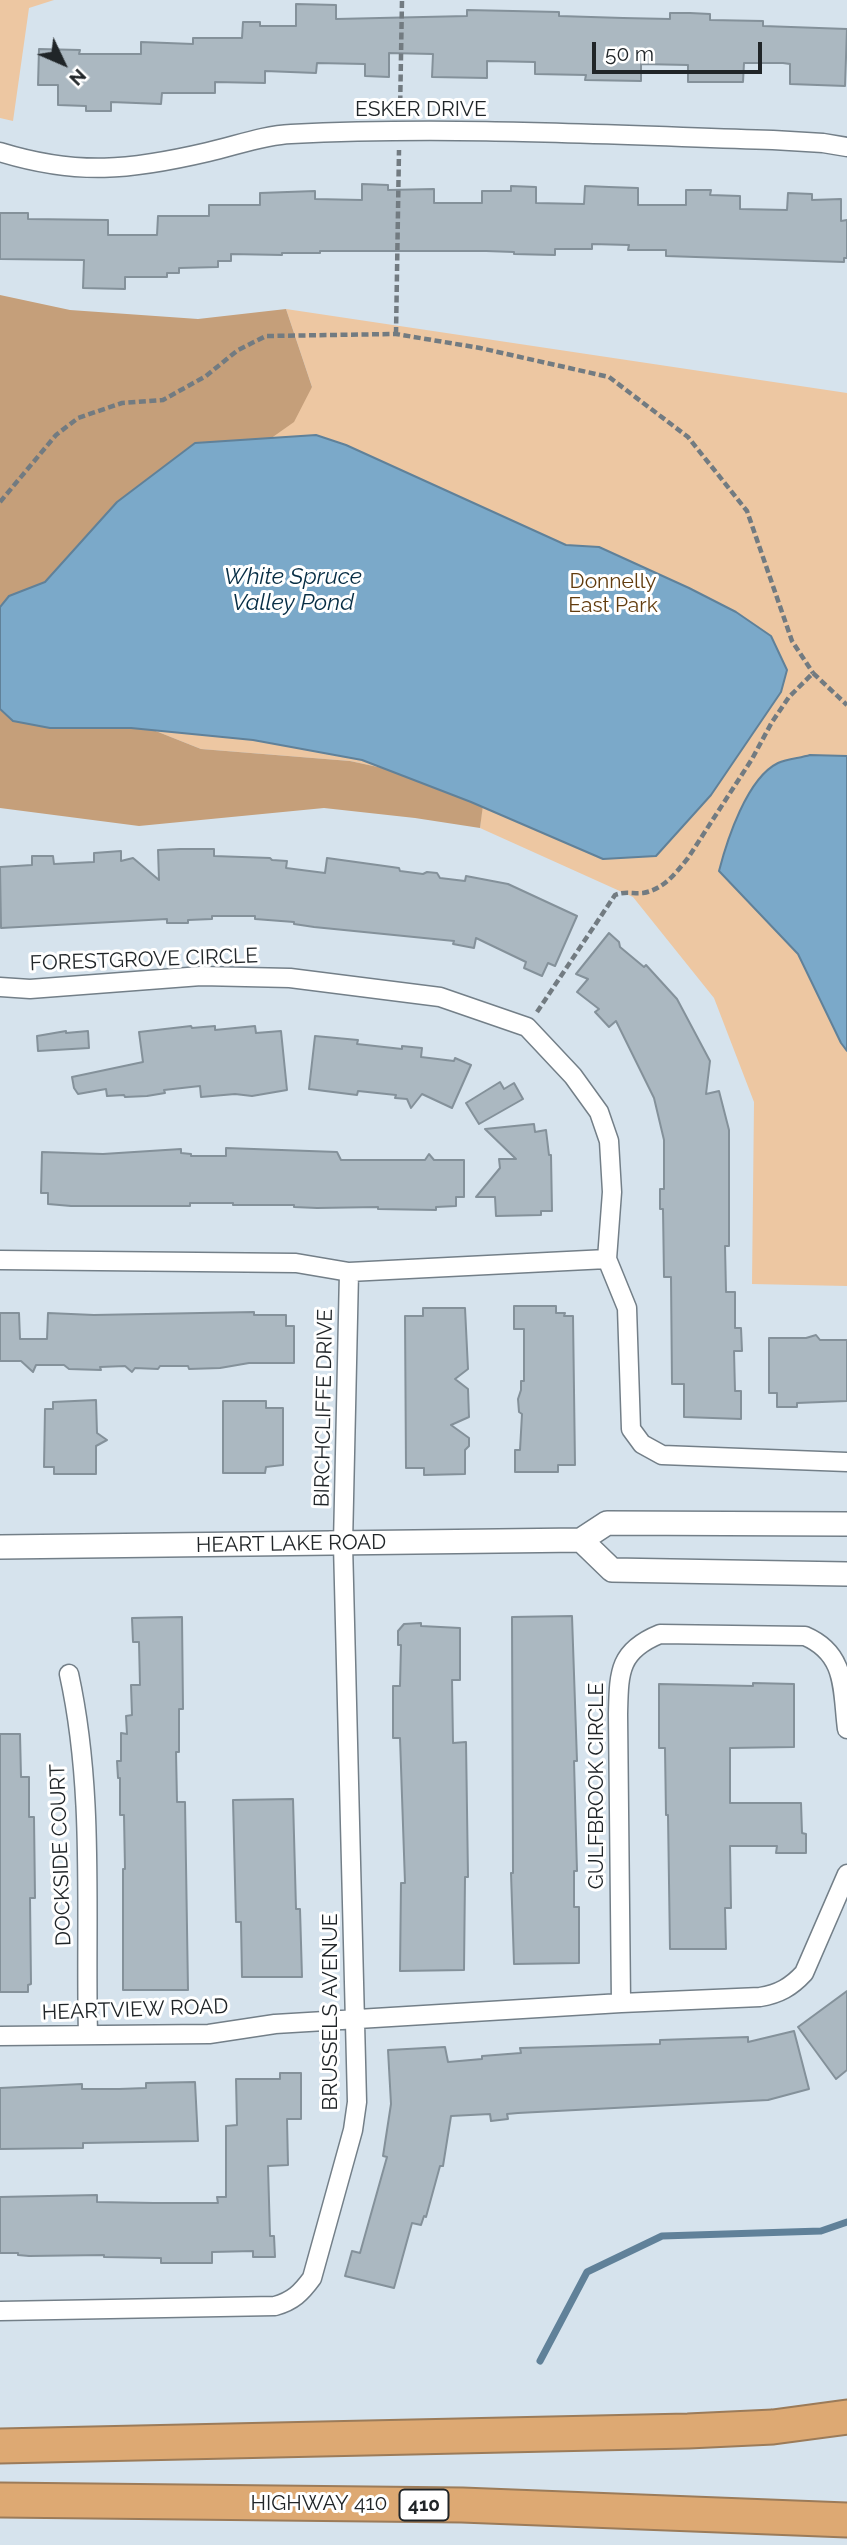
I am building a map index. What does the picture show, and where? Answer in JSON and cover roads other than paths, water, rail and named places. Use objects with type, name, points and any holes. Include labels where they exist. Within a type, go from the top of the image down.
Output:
[{"type":"highway","points":[[0,2446],[688,2431],[773,2427],[847,2417]]},
{"type":"highway","name":"HIGHWAY 410","points":[[0,2500],[462,2505],[847,2520]]},
{"type":"street","name":"ESKER DRIVE","points":[[0,152],[76,169],[124,169],[283,134],[400,131],[760,140],[847,147]]},
{"type":"street","name":"FORESTGROVE CIRCLE","points":[[0,987],[30,989],[201,976],[290,978],[440,997],[527,1027],[573,1076],[599,1112],[609,1141],[612,1192],[607,1259],[626,1307],[631,1429],[642,1444],[662,1455],[847,1462]]},
{"type":"street","points":[[0,1260],[296,1263],[349,1272],[607,1259]]},
{"type":"street","name":"BIRCHCLIFFE DRIVE","points":[[343,1544],[349,1272]]},
{"type":"street","name":"HEART LAKE ROAD","points":[[0,1547],[581,1540],[607,1523],[847,1524]]},
{"type":"street","points":[[581,1540],[612,1570],[847,1574]]},
{"type":"street","name":"BRUSSELS AVENUE","points":[[0,2311],[275,2306],[299,2295],[312,2278],[353,2130],[357,2102],[343,1544]]},
{"type":"street","name":"GULFBROOK CIRCLE","points":[[621,2003],[618,1714],[619,1677],[624,1660],[644,1640],[660,1634],[805,1636],[830,1651],[837,1664],[847,1729]]},
{"type":"street","name":"DOCKSIDE COURT","points":[[69,1674],[78,1716],[86,1820],[88,2035]]},
{"type":"street","points":[[356,2020],[777,1994],[793,1985],[804,1973],[847,1874]]},
{"type":"street","name":"HEARTVIEW ROAD","points":[[0,2036],[209,2034],[275,2024],[356,2020]]},
{"type":"water","name":"White Spruce Valley Pond","points":[[316,435],[346,445],[566,545],[599,547],[736,612],[771,636],[787,670],[781,692],[711,795],[656,856],[603,859],[471,802],[362,760],[253,740],[131,728],[50,728],[13,721],[0,709],[0,607],[9,596],[45,582],[117,502],[195,443]]},
{"type":"water","points":[[810,755],[847,756],[847,1051],[798,954],[719,871],[733,827],[757,782],[778,763]]},
{"type":"waterway","points":[[540,2361],[587,2272],[662,2236],[821,2231],[847,2222]]},
{"type":"park label","name":"Donnelly East Park","points":[[613,594]]}]
